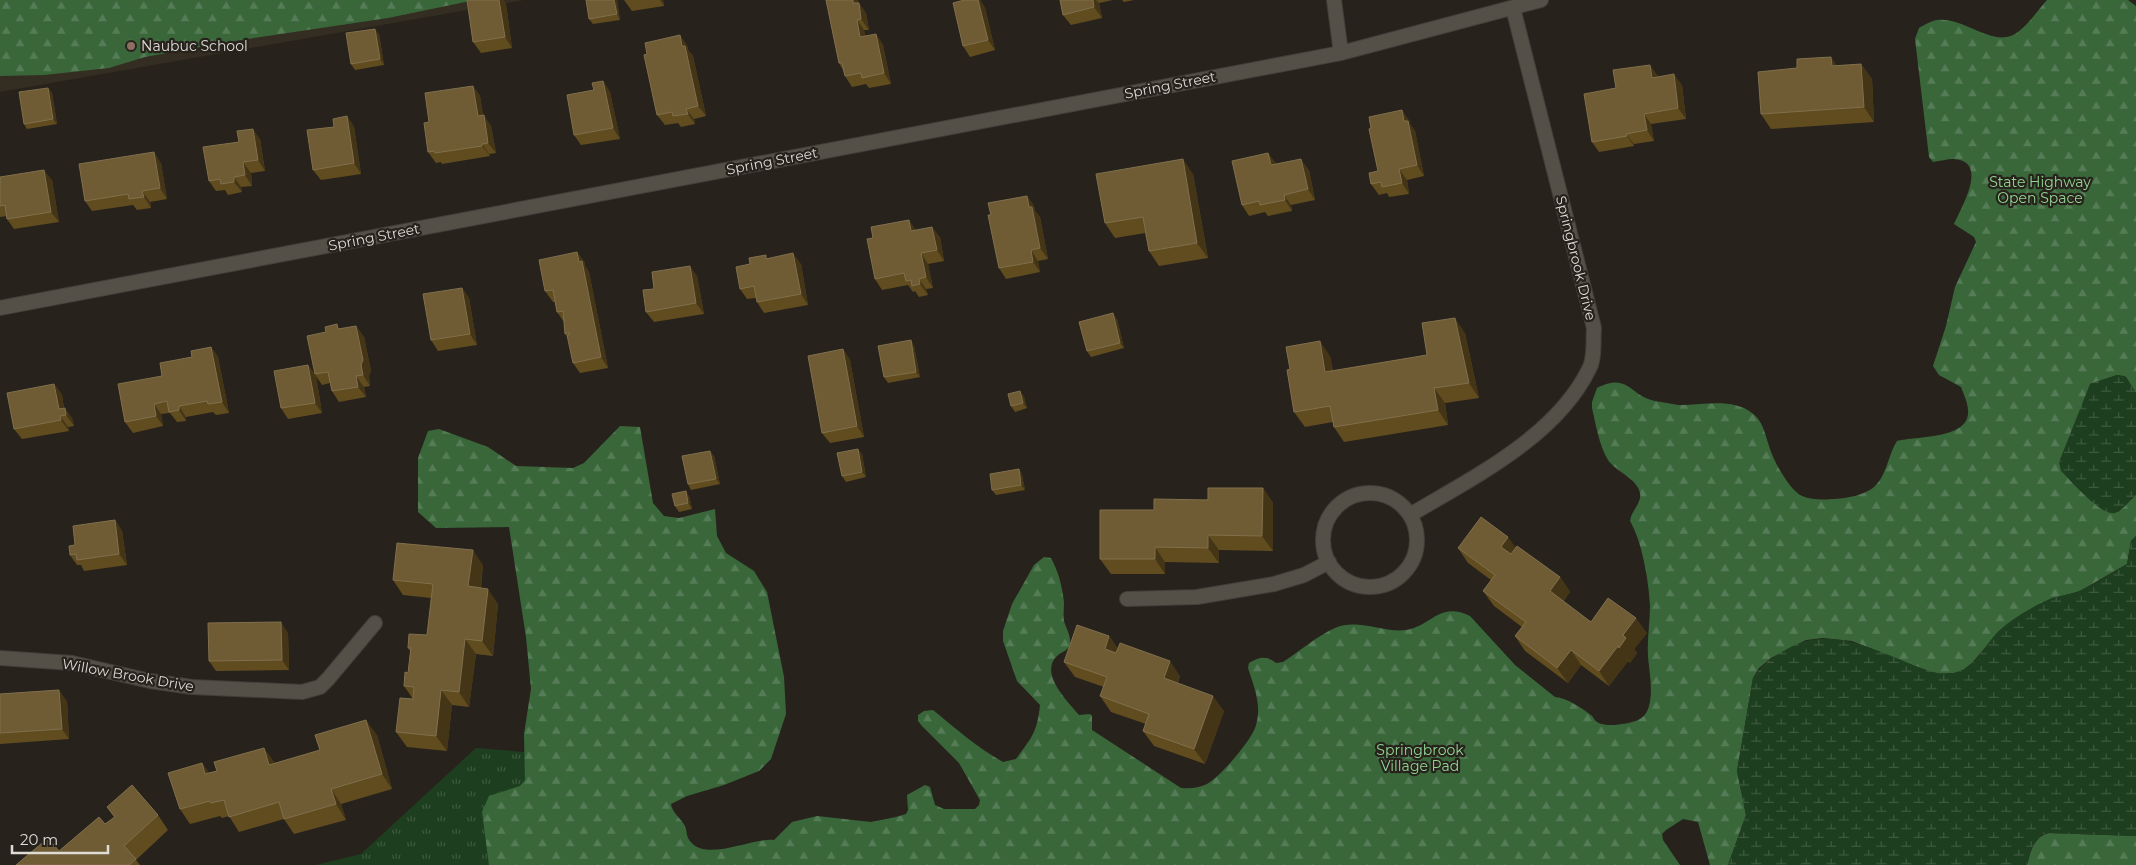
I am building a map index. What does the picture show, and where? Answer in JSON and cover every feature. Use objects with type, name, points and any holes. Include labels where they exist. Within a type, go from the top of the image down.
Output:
[{"type":"street","points":[[1334,0],[1341,53]]},
{"type":"street","name":"Spring Street","points":[[0,308],[1341,53],[1540,0]]},
{"type":"street","name":"Springbrook Drive","points":[[1410,515],[1515,451],[1560,413],[1590,368],[1594,328],[1513,8]]},
{"type":"street","points":[[1368,493],[1383,494],[1397,501],[1410,515],[1415,525],[1417,541],[1415,556],[1407,570],[1395,580],[1381,586],[1365,586],[1350,582],[1328,562],[1324,546],[1324,531],[1329,516],[1339,504],[1352,496],[1368,493]]},
{"type":"street","points":[[1127,599],[1197,597],[1274,584],[1304,575],[1328,562]]},
{"type":"street","name":"Willow Brook Drive","points":[[0,658],[72,663],[150,681],[192,687],[302,692],[320,686],[328,679],[374,623]]},
{"type":"shaded area","name":"Naubuc School","points":[[0,0],[524,0],[0,92]]},
{"type":"green space","name":"Naubuc School","points":[[0,0],[475,0],[388,18],[228,42],[145,57],[109,68],[44,75],[0,76]]},
{"type":"green space","points":[[2047,0],[2128,0],[2136,6],[2136,393],[2126,377],[2117,375],[2090,384],[2118,512],[2136,495],[2136,536],[2131,541],[2127,564],[2080,591],[2051,599],[2000,630],[1972,663],[1963,670],[1954,673],[1935,674],[1852,641],[1823,638],[1806,640],[1771,658],[1759,668],[1753,678],[1737,771],[1746,815],[1728,865],[1710,865],[1698,822],[1683,819],[1662,834],[1663,840],[1680,865],[489,865],[482,812],[489,796],[520,786],[525,780],[524,734],[531,689],[526,637],[509,527],[436,528],[418,512],[418,458],[428,431],[439,429],[488,447],[516,466],[573,468],[584,463],[620,426],[640,427],[653,503],[664,516],[679,518],[715,509],[717,536],[726,553],[754,571],[767,592],[784,677],[786,714],[771,759],[759,771],[724,785],[687,796],[671,804],[673,810],[685,826],[688,838],[695,846],[704,849],[716,850],[765,840],[774,840],[792,822],[817,816],[871,822],[896,817],[906,814],[908,810],[907,795],[925,785],[930,787],[935,805],[944,809],[975,809],[979,805],[980,800],[959,763],[922,726],[918,721],[918,715],[924,711],[933,710],[994,757],[1003,762],[1016,759],[1033,734],[1040,705],[1017,681],[1003,641],[1003,631],[1012,604],[1034,565],[1044,557],[1051,558],[1058,574],[1064,602],[1064,621],[1070,640],[1068,648],[1057,656],[1052,663],[1051,670],[1057,687],[1079,715],[1090,714],[1092,716],[1092,730],[1181,788],[1197,787],[1213,780],[1235,757],[1254,731],[1258,718],[1258,703],[1248,668],[1249,663],[1262,658],[1276,663],[1283,662],[1322,635],[1344,625],[1406,630],[1415,628],[1443,613],[1459,612],[1470,616],[1515,665],[1555,697],[1564,699],[1584,710],[1596,722],[1606,725],[1618,725],[1638,720],[1644,716],[1648,709],[1651,691],[1648,650],[1650,606],[1648,585],[1638,539],[1630,521],[1640,493],[1635,483],[1608,460],[1602,448],[1592,408],[1597,388],[1616,383],[1623,384],[1639,395],[1655,401],[1678,405],[1716,403],[1744,408],[1756,416],[1761,424],[1774,459],[1792,488],[1802,496],[1813,499],[1843,498],[1866,492],[1879,481],[1897,441],[1939,435],[1959,428],[1965,422],[1968,414],[1967,404],[1961,387],[1939,375],[1933,366],[1946,326],[1955,287],[1976,242],[1974,237],[1954,224],[1967,197],[1971,176],[1970,167],[1964,161],[1953,159],[1933,162],[1929,157],[1915,39],[1919,28],[1937,20],[1959,23],[1989,35],[2009,37],[2022,29]]},
{"type":"green space","points":[[2117,375],[2125,376],[2136,393],[2136,495],[2118,512],[2109,513],[2102,510],[2087,497],[2061,471],[2059,462],[2090,384]]},
{"type":"green space","points":[[2136,536],[2136,836],[2049,833],[2041,835],[2031,849],[2027,865],[1728,865],[1746,815],[1737,771],[1753,678],[1768,661],[1803,642],[1835,639],[1866,647],[1933,672],[1949,674],[1961,671],[1974,662],[1995,635],[2017,617],[2052,598],[2074,593],[2087,587],[2127,564],[2131,541]]},
{"type":"green space","points":[[476,748],[560,755],[580,865],[316,865],[361,854]]},
{"type":"green space","points":[[2049,833],[2136,836],[2136,865],[2027,865],[2036,841]]},
{"type":"building","points":[[467,0],[499,0],[505,37],[473,42]]},
{"type":"building","points":[[586,0],[614,0],[617,14],[589,19]]},
{"type":"building","points":[[826,0],[853,0],[853,3],[859,3],[861,19],[857,20],[860,37],[876,34],[884,73],[862,78],[861,73],[845,76],[842,63],[839,63]]},
{"type":"building","points":[[964,0],[978,0],[988,40],[963,46],[953,3]]},
{"type":"building","points":[[1060,0],[1093,0],[1094,7],[1063,15]]},
{"type":"building","points":[[375,29],[380,59],[351,64],[346,33]]},
{"type":"building","points":[[680,35],[682,46],[685,46],[698,106],[686,109],[688,114],[673,116],[672,112],[657,115],[644,55],[647,54],[645,43]]},
{"type":"building","points":[[1831,57],[1832,66],[1861,64],[1864,107],[1761,114],[1758,72],[1797,68],[1797,59]]},
{"type":"building","points":[[1650,65],[1652,78],[1674,74],[1678,108],[1644,114],[1647,130],[1626,134],[1627,136],[1592,142],[1584,94],[1616,88],[1613,70]]},
{"type":"building","points":[[603,81],[613,128],[574,135],[567,95],[594,90],[592,83]]},
{"type":"building","points":[[473,86],[478,116],[484,115],[488,143],[482,144],[482,146],[435,153],[434,151],[428,152],[424,123],[429,122],[425,93]]},
{"type":"building","points":[[48,88],[53,119],[24,124],[19,92]]},
{"type":"building","points":[[1402,110],[1404,121],[1408,121],[1417,165],[1399,169],[1402,183],[1382,187],[1381,182],[1371,184],[1369,173],[1378,171],[1369,129],[1371,128],[1369,117]]},
{"type":"building","points":[[347,116],[354,163],[313,170],[307,130],[334,127],[333,119]]},
{"type":"building","points":[[253,129],[258,160],[243,162],[245,175],[234,177],[234,182],[221,184],[220,179],[209,181],[203,147],[239,142],[237,131]]},
{"type":"building","points":[[154,152],[160,188],[142,191],[144,197],[129,199],[128,194],[85,201],[79,164]]},
{"type":"building","points":[[1268,153],[1271,165],[1301,159],[1308,189],[1284,195],[1285,200],[1260,205],[1259,201],[1242,205],[1232,161]]},
{"type":"building","points":[[1183,159],[1197,243],[1149,251],[1143,217],[1105,223],[1096,174]]},
{"type":"building","points":[[44,170],[51,212],[7,219],[5,205],[0,206],[0,177]]},
{"type":"building","points":[[1027,196],[1029,207],[1032,207],[1040,248],[1031,250],[1033,262],[999,268],[988,215],[991,215],[988,203]]},
{"type":"building","points":[[909,220],[911,231],[932,227],[937,250],[921,253],[926,277],[919,279],[920,284],[912,286],[911,280],[906,281],[904,273],[875,279],[867,239],[873,238],[871,227]]},
{"type":"building","points":[[577,252],[579,262],[582,261],[601,357],[573,363],[567,335],[569,335],[569,332],[565,334],[563,311],[557,312],[553,290],[545,291],[539,260]]},
{"type":"building","points":[[793,253],[801,294],[757,302],[754,286],[740,289],[736,267],[750,264],[749,258],[766,255],[766,259]]},
{"type":"building","points":[[690,266],[696,303],[646,312],[643,290],[654,289],[652,272]]},
{"type":"building","points":[[462,288],[470,334],[431,340],[423,294]]},
{"type":"building","points":[[1113,313],[1120,343],[1087,351],[1079,322]]},
{"type":"building","points":[[1455,318],[1469,383],[1434,388],[1438,410],[1334,427],[1330,406],[1294,412],[1287,370],[1290,369],[1286,347],[1320,341],[1325,372],[1427,355],[1422,323]]},
{"type":"building","points":[[337,324],[338,329],[356,326],[363,360],[361,365],[363,375],[356,376],[358,387],[332,391],[328,372],[315,374],[307,336],[326,332],[325,327]]},
{"type":"building","points":[[911,340],[916,372],[884,377],[878,346]]},
{"type":"building","points":[[211,347],[222,402],[208,404],[207,401],[179,406],[179,410],[169,412],[167,401],[154,404],[156,416],[125,422],[118,384],[162,376],[160,363],[192,357],[191,351]]},
{"type":"building","points":[[843,349],[857,426],[822,433],[808,356]]},
{"type":"building","points":[[308,365],[315,403],[281,408],[274,371]]},
{"type":"building","points":[[54,384],[59,409],[65,408],[66,415],[60,416],[61,420],[14,429],[7,393]]},
{"type":"building","points":[[1020,391],[1023,403],[1011,406],[1008,394]]},
{"type":"building","points":[[858,449],[862,472],[842,476],[837,453]]},
{"type":"building","points":[[710,451],[716,479],[688,484],[682,456]]},
{"type":"building","points":[[1019,469],[1021,485],[992,490],[990,474]]},
{"type":"building","points":[[1208,488],[1263,488],[1262,536],[1208,535],[1208,548],[1155,547],[1155,559],[1100,559],[1100,510],[1154,510],[1154,499],[1208,500]]},
{"type":"building","points":[[686,491],[688,503],[675,506],[672,494]]},
{"type":"building","points":[[1481,517],[1508,537],[1501,547],[1511,554],[1517,546],[1560,577],[1550,591],[1591,622],[1608,598],[1636,618],[1623,635],[1626,638],[1599,671],[1571,650],[1557,668],[1515,636],[1526,622],[1483,591],[1495,575],[1458,548]]},
{"type":"building","points":[[115,520],[119,554],[77,560],[76,554],[70,555],[69,546],[75,545],[73,526]]},
{"type":"building","points":[[397,543],[473,550],[468,586],[488,589],[482,641],[465,639],[459,692],[441,690],[436,736],[396,732],[400,698],[413,699],[414,687],[404,686],[405,672],[408,673],[411,648],[408,648],[409,634],[427,635],[433,584],[393,580]]},
{"type":"building","points":[[281,622],[282,660],[209,661],[208,623]]},
{"type":"building","points":[[1077,625],[1109,636],[1105,649],[1116,653],[1120,643],[1170,661],[1164,678],[1213,696],[1194,749],[1143,731],[1149,714],[1100,696],[1107,677],[1064,662]]},
{"type":"building","points":[[59,690],[62,729],[0,733],[0,694]]},
{"type":"building","points":[[366,720],[382,774],[331,789],[336,804],[284,819],[279,802],[229,817],[224,800],[211,803],[210,801],[180,809],[168,773],[202,763],[205,774],[217,771],[214,762],[264,748],[269,765],[320,750],[315,735]]},
{"type":"building","points":[[132,785],[158,815],[124,846],[136,859],[129,865],[16,865],[48,838],[59,851],[99,817],[105,824],[115,817],[107,807]]},
{"type":"place","name":"Naubuc School","points":[[131,46]]},
{"type":"park label","name":"State Highway Open Space","points":[[2040,190]]},
{"type":"park label","name":"Springbrook Village Pad","points":[[1420,758]]}]
